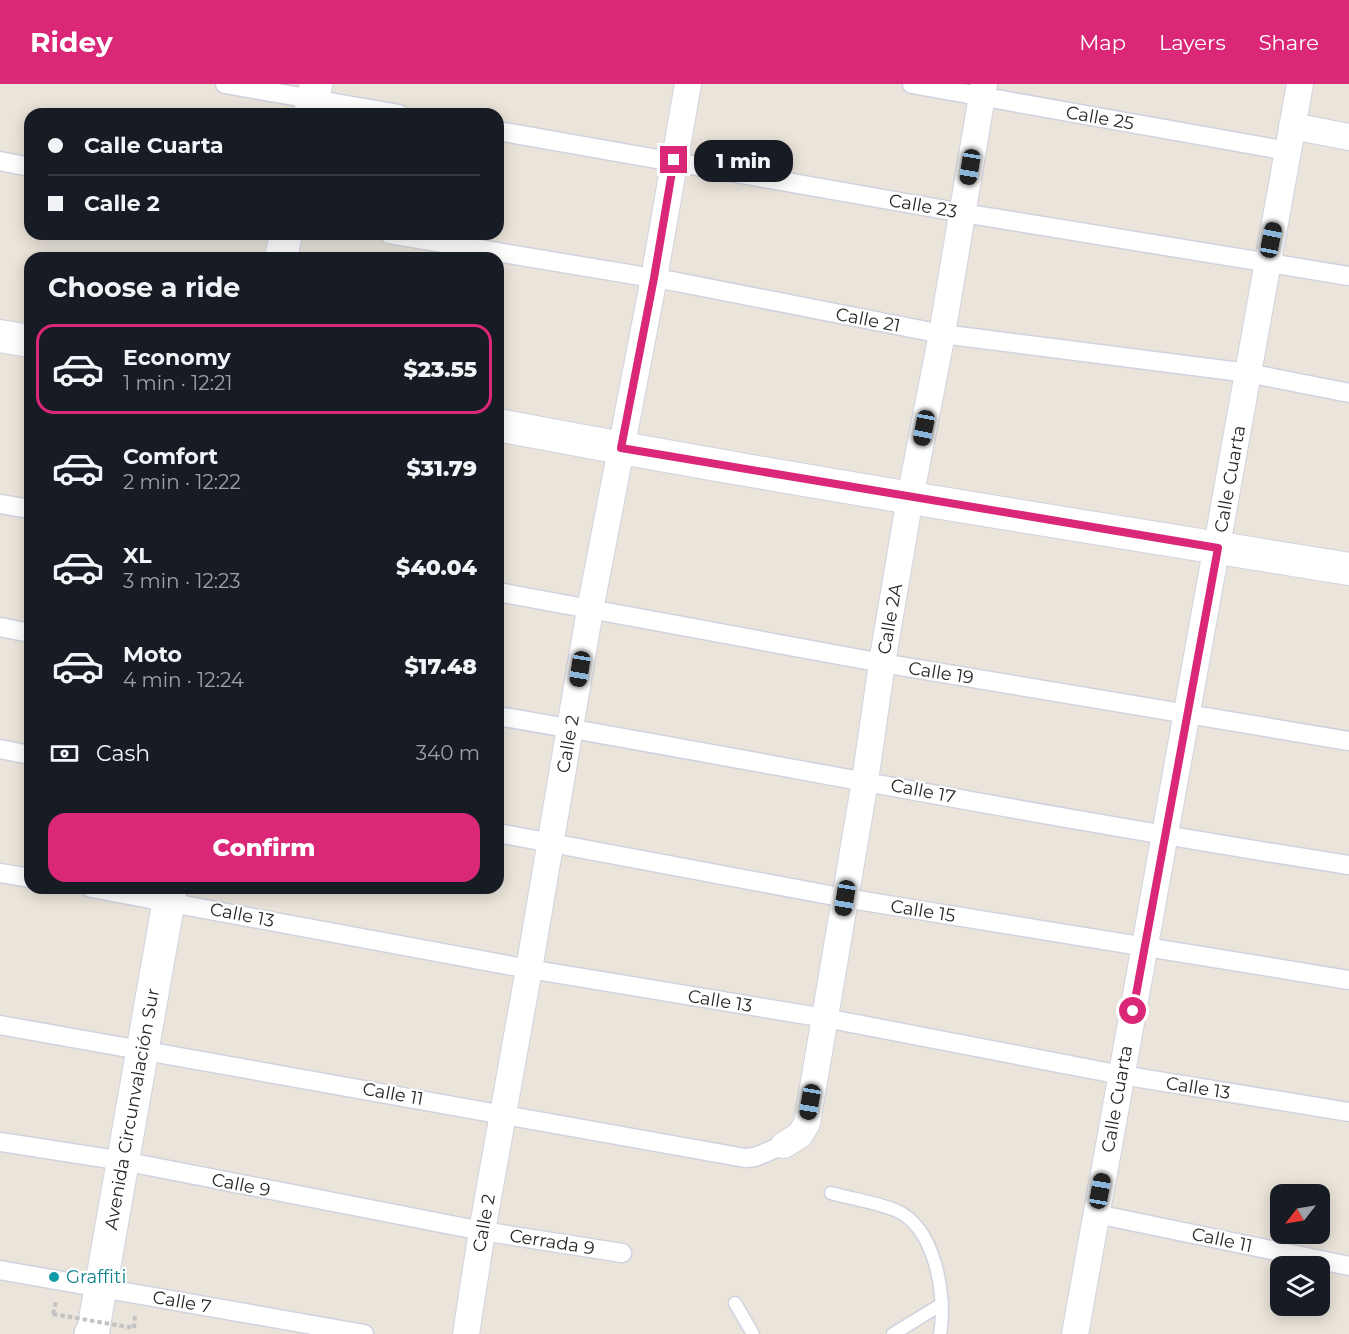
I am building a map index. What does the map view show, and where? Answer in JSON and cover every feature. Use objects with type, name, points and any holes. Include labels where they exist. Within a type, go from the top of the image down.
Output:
[{"type":"street","points":[[225,84],[365,108]]},
{"type":"street","name":"Calle 2","points":[[466,1334],[590,610],[654,278],[688,84]]},
{"type":"street","name":"Calle 25","points":[[912,84],[983,91],[1290,139],[1349,136]]},
{"type":"street","name":"Calle Cuarta","points":[[1075,1334],[1300,84]]},
{"type":"street","name":"Calle 2A","points":[[784,1145],[796,1138],[806,1127],[910,498],[942,334],[983,91]]},
{"type":"street","name":"Calle 23","points":[[504,132],[674,160],[963,213],[1349,276]]},
{"type":"street","points":[[0,161],[24,166]]},
{"type":"street","name":"Calle 21","points":[[425,240],[497,252]]},
{"type":"street","name":"Calle 21","points":[[504,253],[654,278],[942,334],[1248,373],[1349,393]]},
{"type":"street","points":[[0,336],[24,340]]},
{"type":"street","points":[[504,426],[910,498],[1349,569]]},
{"type":"street","points":[[0,504],[24,508]]},
{"type":"street","name":"Calle 19","points":[[504,593],[882,663],[1349,741]]},
{"type":"street","points":[[0,627],[24,632]]},
{"type":"street","name":"Calle 17","points":[[504,717],[1166,837],[1349,865]]},
{"type":"street","points":[[0,749],[24,754]]},
{"type":"street","name":"Calle 15","points":[[504,834],[845,898],[1349,980]]},
{"type":"street","points":[[0,873],[24,877]]},
{"type":"street","name":"Calle 13","points":[[170,894],[529,969],[825,1018],[1121,1076],[1349,1112]]},
{"type":"street","name":"Avenida Circunvalación Sur","points":[[93,1333],[170,894]]},
{"type":"street","name":"Calle 11","points":[[0,1025],[746,1158],[784,1145]]},
{"type":"street","name":"Calle 9","points":[[0,1142],[123,1161],[482,1231]]},
{"type":"street","name":"Calle 11","points":[[1096,1214],[1349,1266]]},
{"type":"street","name":"Cerrada 9","points":[[482,1231],[622,1253]]},
{"type":"street","name":"Calle 7","points":[[0,1270],[364,1334]]},
{"type":"lane","points":[[831,1193],[896,1210],[909,1219],[931,1252],[939,1276],[942,1304],[940,1334]]},
{"type":"lane","points":[[735,1303],[753,1334]]},
{"type":"lane","points":[[893,1334],[942,1304]]},
{"type":"path","points":[[54,1314],[134,1328]]},
{"type":"place","name":"Graffiti","points":[[54,1277]]},
{"type":"route","points":[[674,160],[621,448],[1218,548],[1133,1011]]}]
